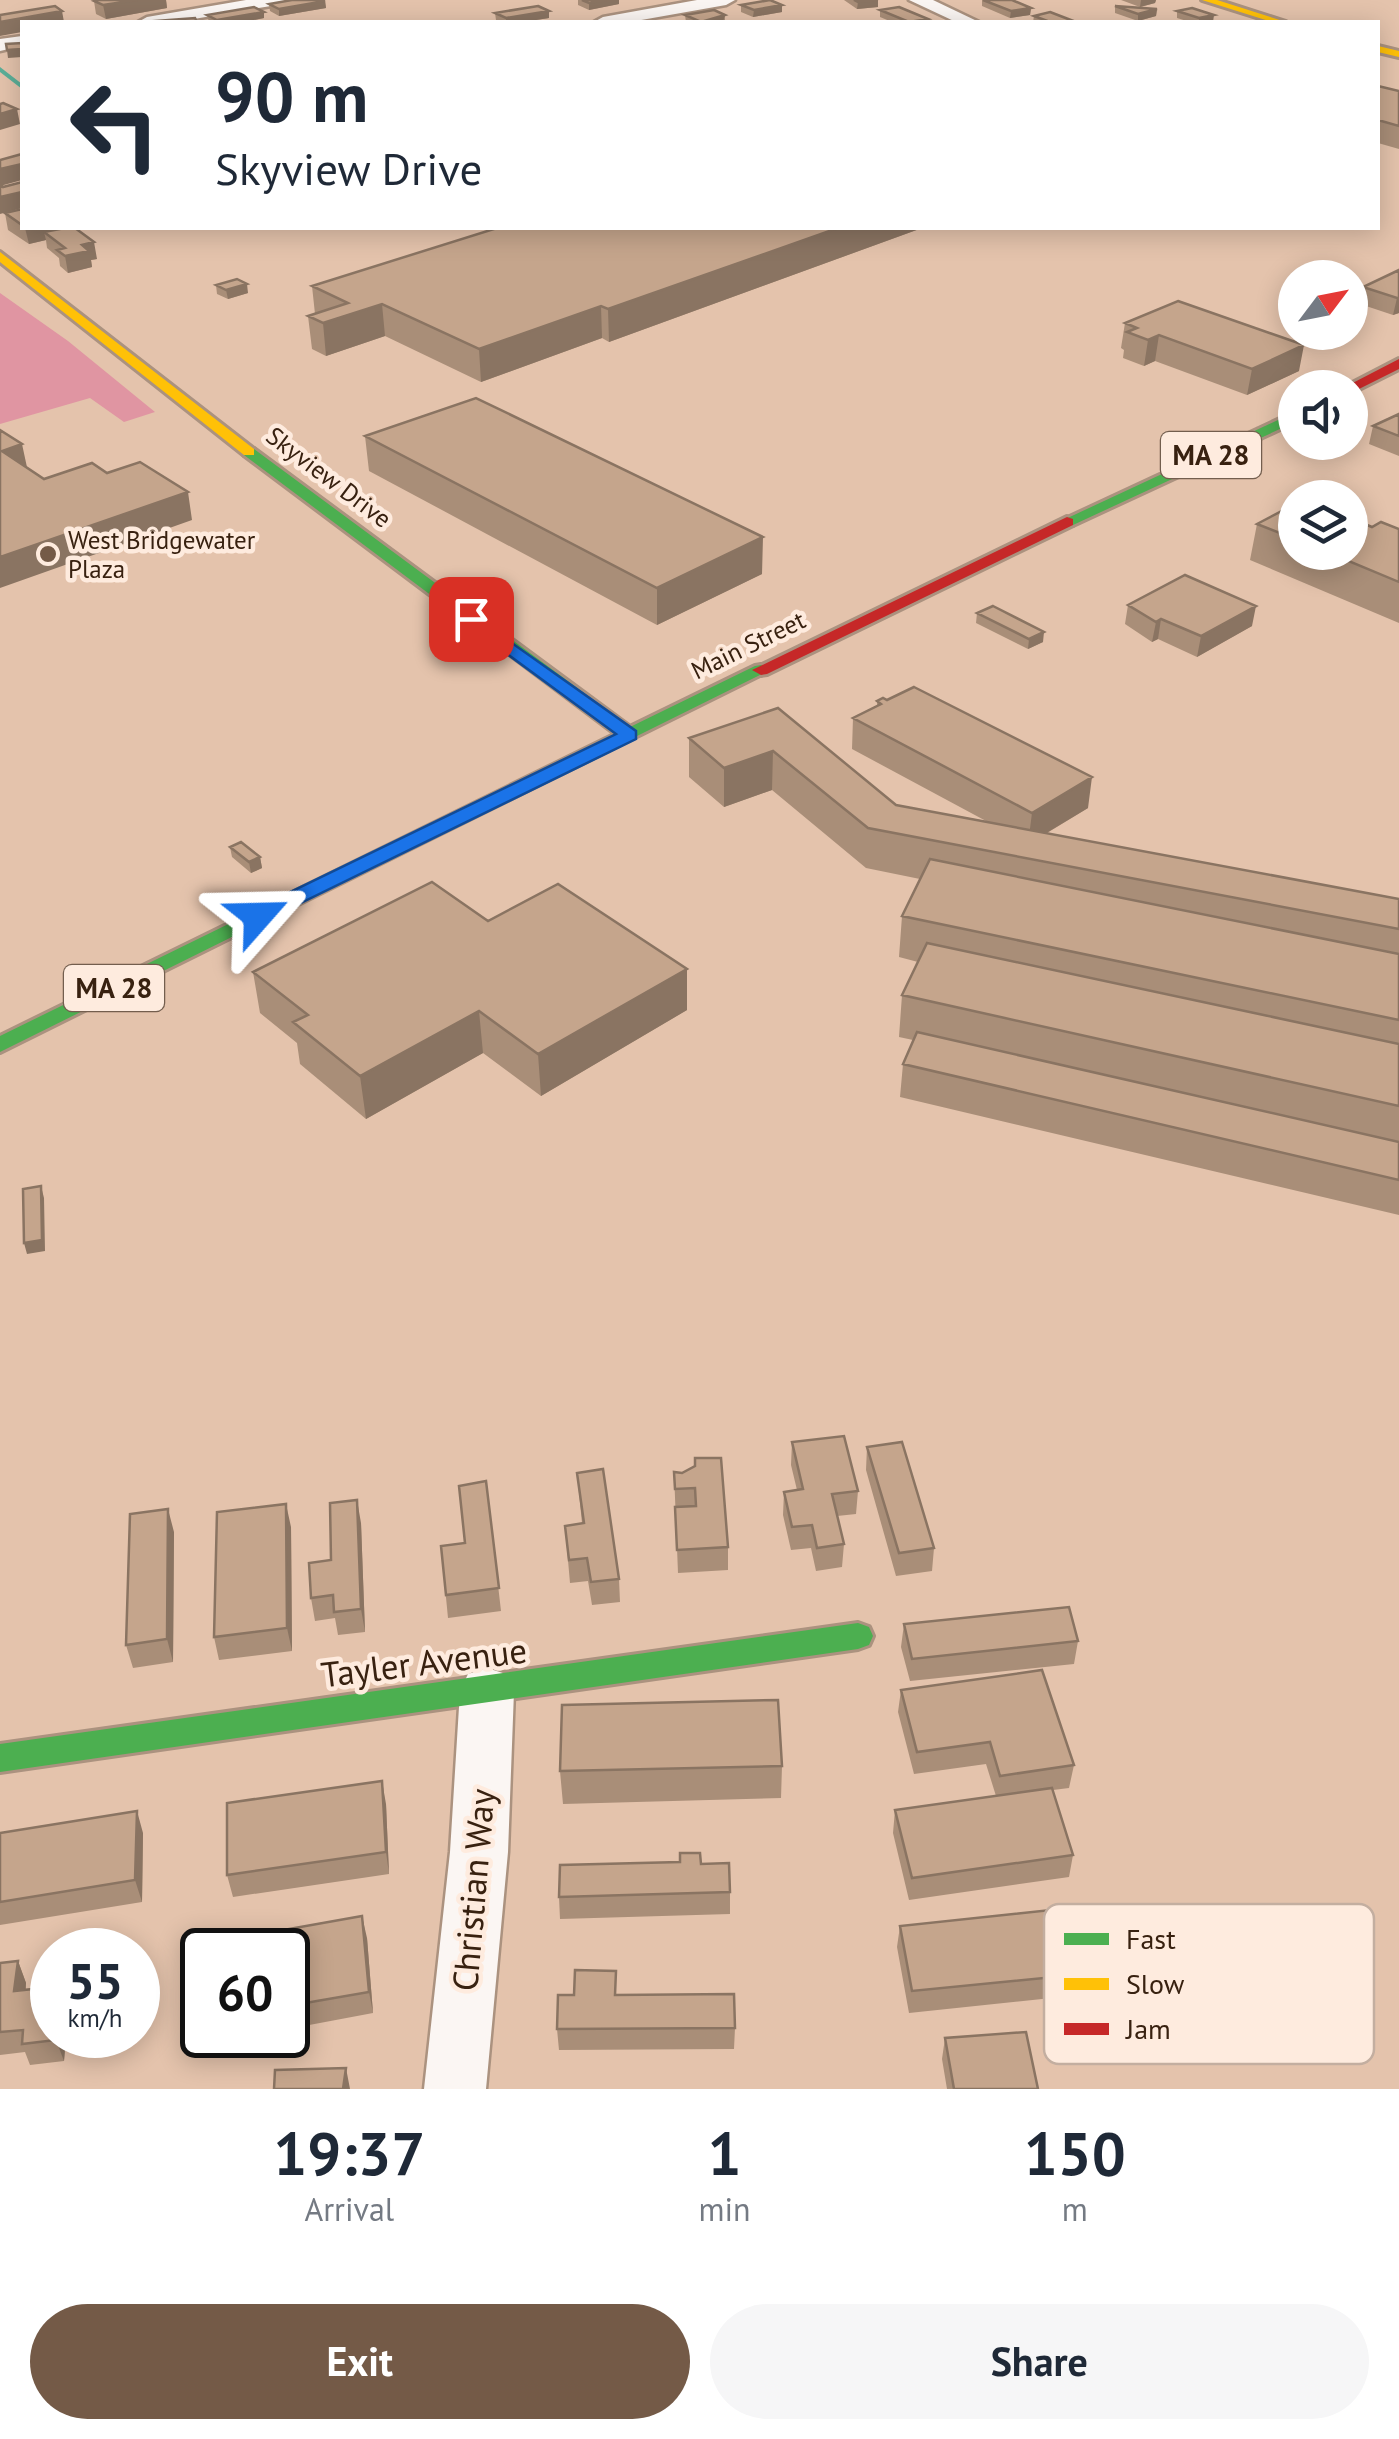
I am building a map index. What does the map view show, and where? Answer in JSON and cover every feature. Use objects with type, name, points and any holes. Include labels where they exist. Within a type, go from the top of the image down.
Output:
[{"type":"main road","points":[[1206,0],[1274,20]]},
{"type":"main road","name":"Skyview Drive","points":[[0,256],[280,476],[629,735]]},
{"type":"main road","points":[[1368,378],[1399,362]]},
{"type":"main road","name":"Main Street","points":[[0,1045],[966,569],[1278,424]]},
{"type":"main road","name":"Tayler Avenue","points":[[0,1758],[858,1636]]},
{"type":"street","points":[[159,20],[277,0]]},
{"type":"street","points":[[614,20],[726,0]]},
{"type":"street","points":[[923,0],[966,20]]},
{"type":"street","name":"Christian Way","points":[[455,2089],[480,1834],[488,1691]]},
{"type":"shaded area","points":[[0,293],[68,341],[155,412],[124,422],[90,398],[0,424]]},
{"type":"building","points":[[137,0],[103,5],[94,1]]},
{"type":"building","points":[[770,0],[782,5],[754,10],[741,5]]},
{"type":"building","points":[[983,0],[1012,0],[1031,8],[1011,11]]},
{"type":"building","points":[[325,1],[279,9],[269,4]]},
{"type":"building","points":[[55,6],[62,11],[0,22],[0,15]]},
{"type":"building","points":[[538,6],[549,11],[506,18],[495,13]]},
{"type":"building","points":[[1115,6],[1157,9],[1138,14]]},
{"type":"building","points":[[254,7],[264,12],[217,20],[207,15]]},
{"type":"building","points":[[899,7],[928,19],[904,20],[880,10]]},
{"type":"building","points":[[1192,8],[1214,15],[1199,18],[1177,11]]},
{"type":"building","points":[[714,10],[725,15],[696,20],[685,15]]},
{"type":"building","points":[[1050,12],[1071,20],[1045,20],[1034,16]]},
{"type":"building","points":[[20,43],[20,49],[7,50],[6,44]]},
{"type":"building","points":[[1380,86],[1399,91],[1399,126],[1380,121]]},
{"type":"building","points":[[3,103],[17,109],[0,114]]},
{"type":"building","points":[[20,155],[20,164],[0,169],[0,160]]},
{"type":"building","points":[[20,183],[20,192],[0,197],[0,184],[3,187]]},
{"type":"building","points":[[20,209],[20,224],[5,213]]},
{"type":"building","points":[[78,230],[94,242],[82,245],[89,251],[65,256],[57,250],[65,248],[44,232]]},
{"type":"building","points":[[491,230],[832,230],[608,309],[601,306],[479,349],[382,304],[323,323],[308,316],[348,303],[312,286]]},
{"type":"building","points":[[1399,270],[1397,298],[1368,289],[1368,285]]},
{"type":"building","points":[[237,279],[247,284],[226,290],[216,285]]},
{"type":"building","points":[[1178,301],[1278,336],[1278,350],[1293,350],[1252,369],[1159,335],[1148,340],[1127,332],[1137,328],[1125,323]]},
{"type":"building","points":[[476,398],[763,537],[657,588],[365,436]]},
{"type":"building","points":[[1399,414],[1399,436],[1373,426]]},
{"type":"building","points":[[0,430],[22,444],[2,451],[44,479],[92,463],[107,473],[140,462],[188,492],[0,557]]},
{"type":"building","points":[[1278,513],[1278,532],[1257,524]]},
{"type":"building","points":[[1381,522],[1399,529],[1399,582],[1368,569],[1368,525]]},
{"type":"building","points":[[1185,575],[1256,606],[1201,636],[1161,619],[1156,622],[1128,605]]},
{"type":"building","points":[[993,606],[1044,632],[1029,639],[977,613]]},
{"type":"building","points":[[914,687],[1092,777],[1032,813],[853,718],[881,704],[877,701]]},
{"type":"building","points":[[778,708],[896,805],[1399,899],[1399,929],[868,828],[773,751],[724,768],[689,738]]},
{"type":"building","points":[[241,842],[260,857],[249,862],[230,847]]},
{"type":"building","points":[[930,859],[1399,954],[1399,1020],[902,916]]},
{"type":"building","points":[[432,882],[488,921],[558,884],[687,969],[538,1054],[479,1011],[360,1076],[293,1022],[308,1015],[253,972]]},
{"type":"building","points":[[927,943],[1399,1044],[1399,1106],[902,995]]},
{"type":"building","points":[[917,1032],[1399,1142],[1399,1180],[903,1064]]},
{"type":"building","points":[[41,1186],[42,1240],[24,1243],[23,1189]]},
{"type":"building","points":[[844,1436],[858,1491],[832,1494],[844,1544],[817,1548],[812,1525],[792,1527],[784,1492],[803,1489],[792,1442]]},
{"type":"building","points":[[902,1442],[934,1548],[899,1553],[867,1447]]},
{"type":"building","points":[[695,1458],[721,1458],[728,1547],[677,1550],[675,1507],[696,1506],[695,1488],[675,1489],[674,1472],[682,1473],[695,1466]]},
{"type":"building","points":[[603,1469],[619,1579],[591,1582],[587,1558],[569,1560],[565,1526],[584,1523],[577,1473]]},
{"type":"building","points":[[486,1481],[499,1588],[446,1595],[441,1546],[465,1543],[459,1486]]},
{"type":"building","points":[[357,1500],[361,1609],[334,1612],[333,1595],[311,1598],[309,1563],[331,1560],[330,1503]]},
{"type":"building","points":[[286,1504],[287,1628],[214,1637],[217,1512]]},
{"type":"building","points":[[168,1509],[167,1639],[126,1645],[130,1514]]},
{"type":"building","points":[[1069,1607],[1078,1641],[912,1659],[904,1624]]},
{"type":"building","points":[[1042,1670],[1074,1765],[1000,1776],[990,1742],[917,1752],[901,1690]]},
{"type":"building","points":[[778,1700],[782,1766],[560,1771],[562,1705]]},
{"type":"building","points":[[382,1781],[386,1852],[227,1875],[227,1803]]},
{"type":"building","points":[[1052,1788],[1073,1855],[912,1878],[895,1810]]},
{"type":"building","points":[[137,1811],[135,1880],[0,1902],[0,1833]]},
{"type":"building","points":[[680,1853],[700,1853],[701,1864],[729,1863],[730,1892],[559,1897],[560,1865],[680,1862]]},
{"type":"building","points":[[1044,1911],[1044,1978],[912,1991],[900,1926]]},
{"type":"building","points":[[362,1916],[369,1992],[310,2002],[310,1928],[295,1928]]},
{"type":"building","points":[[18,1961],[14,1991],[30,1989],[30,2043],[22,2044],[23,2030],[0,2032],[0,1963]]},
{"type":"building","points":[[575,1970],[616,1971],[615,1995],[734,1994],[735,2028],[557,2029],[558,1995],[574,1995]]},
{"type":"building","points":[[1026,2032],[1038,2089],[954,2089],[945,2038]]},
{"type":"building","points":[[346,2068],[343,2089],[274,2089],[275,2070]]},
{"type":"waterway","points":[[0,69],[20,85]]},
{"type":"traffic: fast","points":[[1067,522],[1278,424]]},
{"type":"traffic: fast","points":[[249,452],[629,735]]},
{"type":"traffic: fast","points":[[0,1045],[761,670]]},
{"type":"traffic: fast","points":[[0,1758],[858,1636]]},
{"type":"traffic: slow","points":[[1207,0],[1274,20]]},
{"type":"traffic: slow","points":[[1380,49],[1399,54]]},
{"type":"traffic: slow","points":[[0,256],[249,452]]},
{"type":"traffic: jam","points":[[1368,379],[1399,363]]},
{"type":"traffic: jam","points":[[761,670],[1067,522]]},
{"type":"place","name":"West Bridgewater Plaza","points":[[48,554]]},
{"type":"route","points":[[258,916],[629,735],[471,619]]}]
